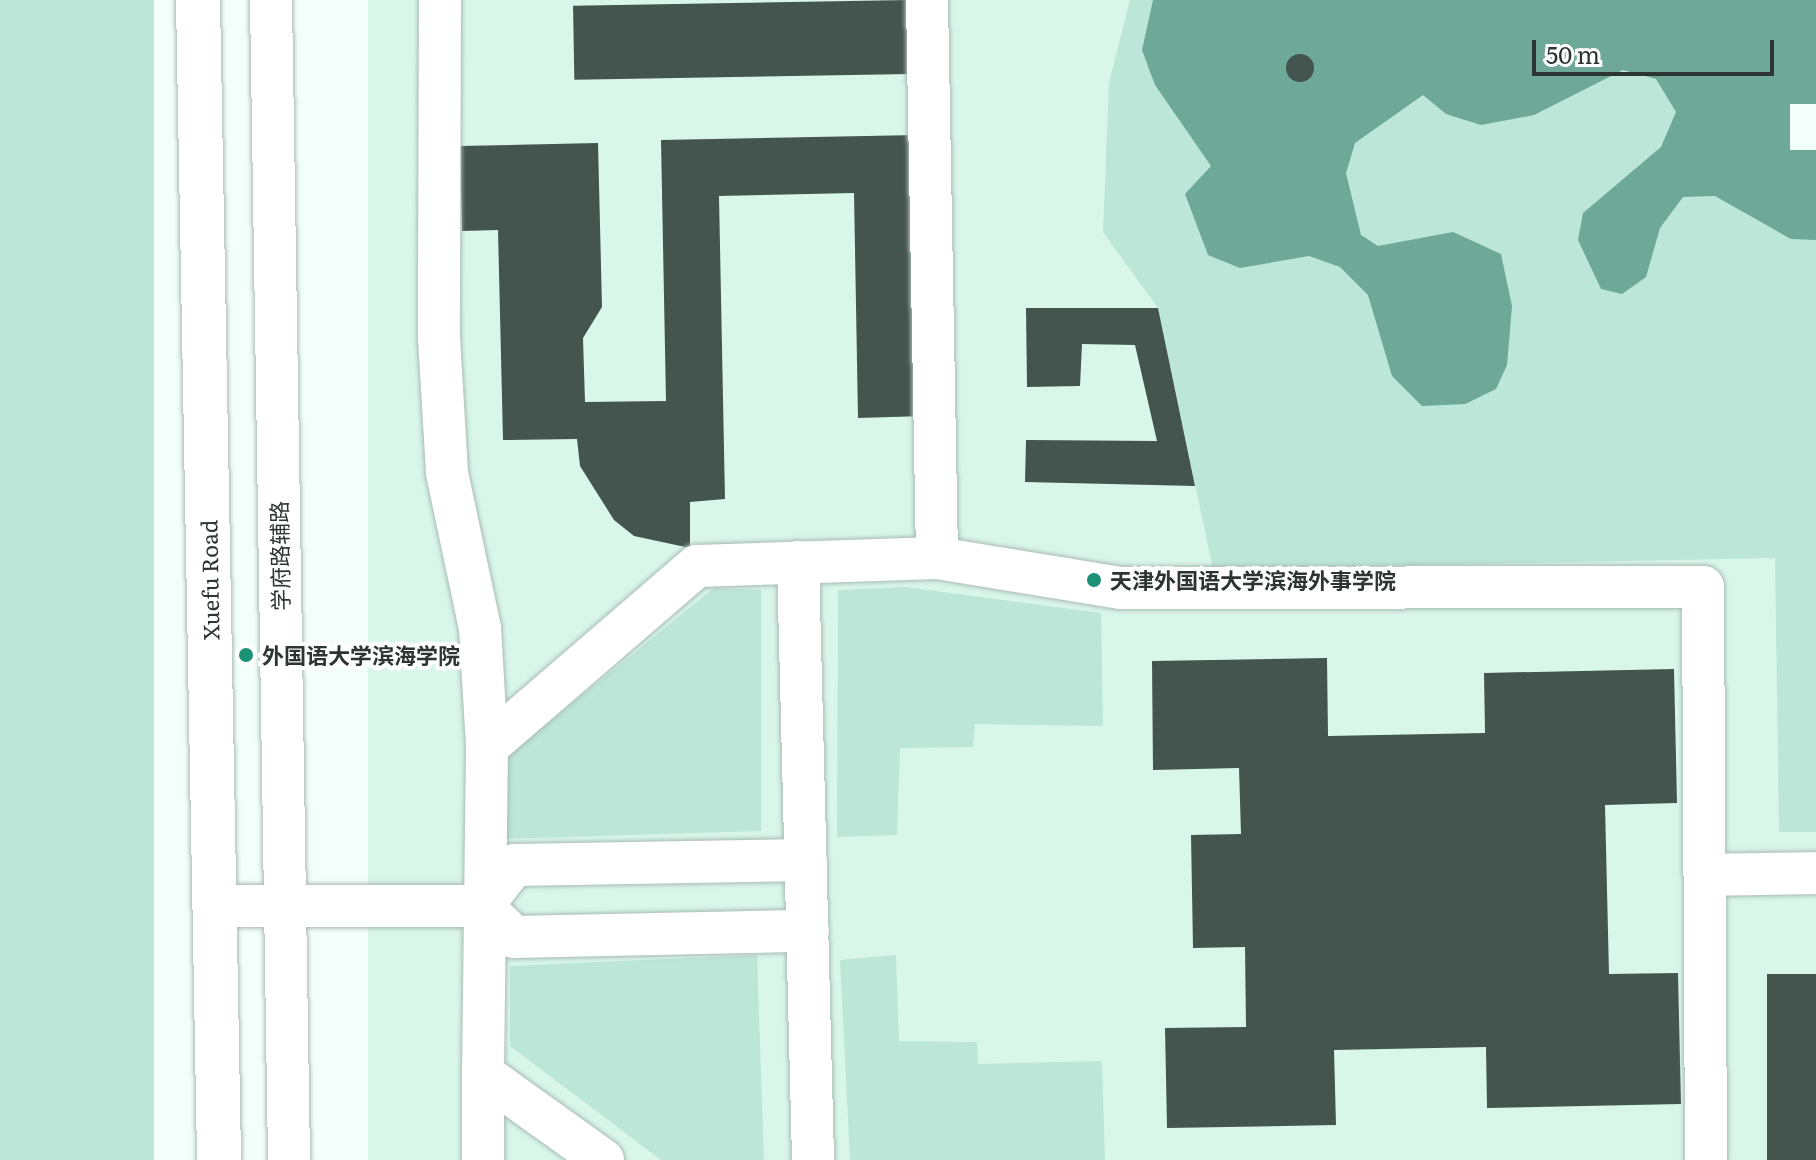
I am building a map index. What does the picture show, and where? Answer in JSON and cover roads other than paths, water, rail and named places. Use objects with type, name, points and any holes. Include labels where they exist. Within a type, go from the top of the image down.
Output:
[{"type":"highway","name":"Xuefu Road","points":[[198,0],[219,1160]]},
{"type":"street","name":"学府路辅路","points":[[271,0],[289,1160]]},
{"type":"street","points":[[440,0],[447,473],[480,628],[487,747],[482,906],[483,1160]]},
{"type":"street","points":[[927,0],[937,558]]},
{"type":"street","points":[[487,747],[697,566],[937,558],[1121,588],[1703,587],[1706,1160]]},
{"type":"street","points":[[798,562],[813,1160]]},
{"type":"street","points":[[482,906],[514,865],[806,860]]},
{"type":"street","points":[[1705,875],[1816,873]]},
{"type":"street","points":[[216,906],[482,906],[514,937],[808,931]]},
{"type":"street","points":[[483,1074],[603,1160]]},
{"type":"place","name":"天津外国语大学滨海外事学院","points":[[1094,580]]},
{"type":"place","name":"外国语大学滨海学院","points":[[246,655]]}]
